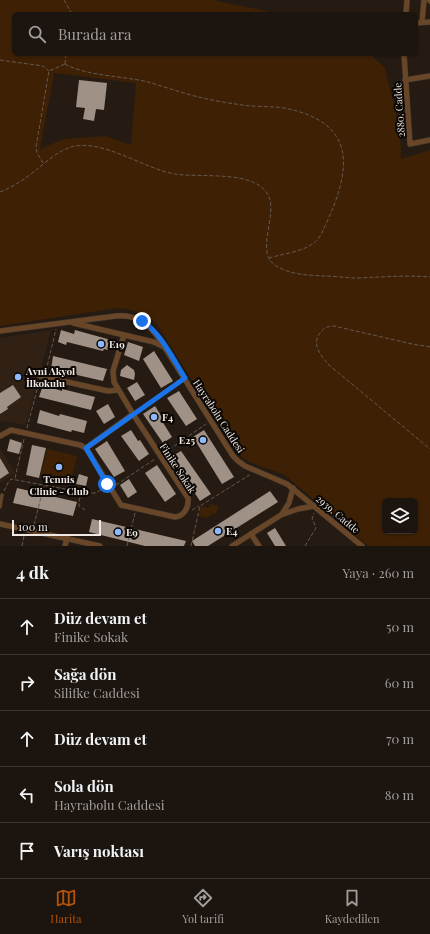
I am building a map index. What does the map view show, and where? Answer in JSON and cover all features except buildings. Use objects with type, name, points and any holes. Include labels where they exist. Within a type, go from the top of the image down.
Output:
[{"type":"street","points":[[406,12],[407,0]]},
{"type":"street","points":[[422,22],[424,0]]},
{"type":"street","points":[[418,23],[430,22]]},
{"type":"street","name":"2880. Cadde","points":[[404,56],[410,144],[430,140]]},
{"type":"street","points":[[406,80],[430,76]]},
{"type":"street","name":"Hayrabolu Caddesi","points":[[0,332],[116,316],[133,317],[142,321],[151,328],[166,349],[236,459],[244,466],[281,480],[303,496]]},
{"type":"street","points":[[68,322],[154,342],[166,349]]},
{"type":"street","name":"Finike Sokak","points":[[124,335],[113,373],[114,382],[188,498],[189,502],[186,510]]},
{"type":"street","points":[[42,376],[108,391],[118,390]]},
{"type":"street","points":[[86,448],[133,414]]},
{"type":"street","points":[[0,436],[11,430],[80,445],[86,448],[120,504],[174,517],[180,516],[186,510]]},
{"type":"street","points":[[281,515],[288,505],[293,488]]},
{"type":"street","name":"2939. Cadde","points":[[303,496],[362,546]]},
{"type":"street","points":[[232,546],[281,515],[298,509],[316,507]]},
{"type":"street","points":[[0,524],[100,546]]},
{"type":"street","points":[[251,534],[258,546]]},
{"type":"street","points":[[65,546],[67,538]]},
{"type":"lane","points":[[0,506],[2,495]]},
{"type":"path","points":[[64,0],[71,12]]},
{"type":"path","points":[[65,64],[66,56]]},
{"type":"path","points":[[0,60],[43,66],[49,71]]},
{"type":"path","points":[[49,71],[65,64]]},
{"type":"path","points":[[65,64],[90,72],[148,82],[204,99],[246,106],[283,108],[308,114],[320,120],[332,129],[340,143],[344,163],[341,185],[331,213],[317,240],[312,245],[269,258]]},
{"type":"path","points":[[43,163],[37,153],[36,147],[49,71]]},
{"type":"path","points":[[0,192],[24,179],[43,163],[71,147],[93,146],[108,150],[158,170],[174,174],[242,178],[255,183],[263,189],[270,200],[271,208],[267,244],[267,253],[269,258],[273,265],[292,273],[356,278],[383,276],[430,277]]},
{"type":"path","points":[[15,479],[26,433],[57,323]]},
{"type":"path","points":[[430,347],[334,326],[323,329],[317,337],[316,342],[320,355],[329,365],[430,449]]},
{"type":"path","points":[[133,414],[185,378]]},
{"type":"path","points":[[186,510],[192,510],[200,506],[256,470]]},
{"type":"path","points":[[2,495],[11,479],[82,492],[96,493],[102,490],[107,484]]},
{"type":"path","points":[[32,531],[44,485]]},
{"type":"path","points":[[82,492],[78,501],[79,506],[85,510]]},
{"type":"path","points":[[191,546],[200,506]]},
{"type":"path","points":[[305,546],[316,528],[312,517],[316,507]]},
{"type":"path","points":[[127,546],[136,509]]},
{"type":"path","points":[[22,546],[26,529]]},
{"type":"shaded area","points":[[0,0],[212,0],[271,12],[12,12],[12,56],[372,56],[385,68],[400,131],[401,159],[430,150],[430,546],[368,546],[285,475],[243,458],[238,453],[156,323],[143,315],[117,308],[0,326]],"holes":[[[54,73],[136,83],[131,145],[105,136],[64,139],[40,149]]]},
{"type":"shaded area","name":"Avni Akyol İlkokulu","points":[[51,330],[40,373],[36,376],[38,379],[26,425],[0,421],[0,338]]},
{"type":"shaded area","points":[[0,448],[15,473],[0,483]]},
{"type":"shaded area","name":"Tennis Clinic - Club","points":[[47,449],[77,456],[70,485],[40,478]]},
{"type":"shaded area","points":[[210,504],[218,506],[216,514],[213,513],[207,518],[199,516],[201,506],[209,508]]},
{"type":"place","name":"E19","points":[[101,344]]},
{"type":"place","name":"Avni Akyol İlkokulu","points":[[18,377]]},
{"type":"place","name":"F4","points":[[154,417]]},
{"type":"place","name":"E25","points":[[203,440]]},
{"type":"place","name":"Tennis Clinic - Club","points":[[59,467]]},
{"type":"place","name":"E4","points":[[218,531]]},
{"type":"place","name":"E9","points":[[118,532]]},
{"type":"route","points":[[107,484],[86,448],[185,378],[151,328],[142,321]]}]
